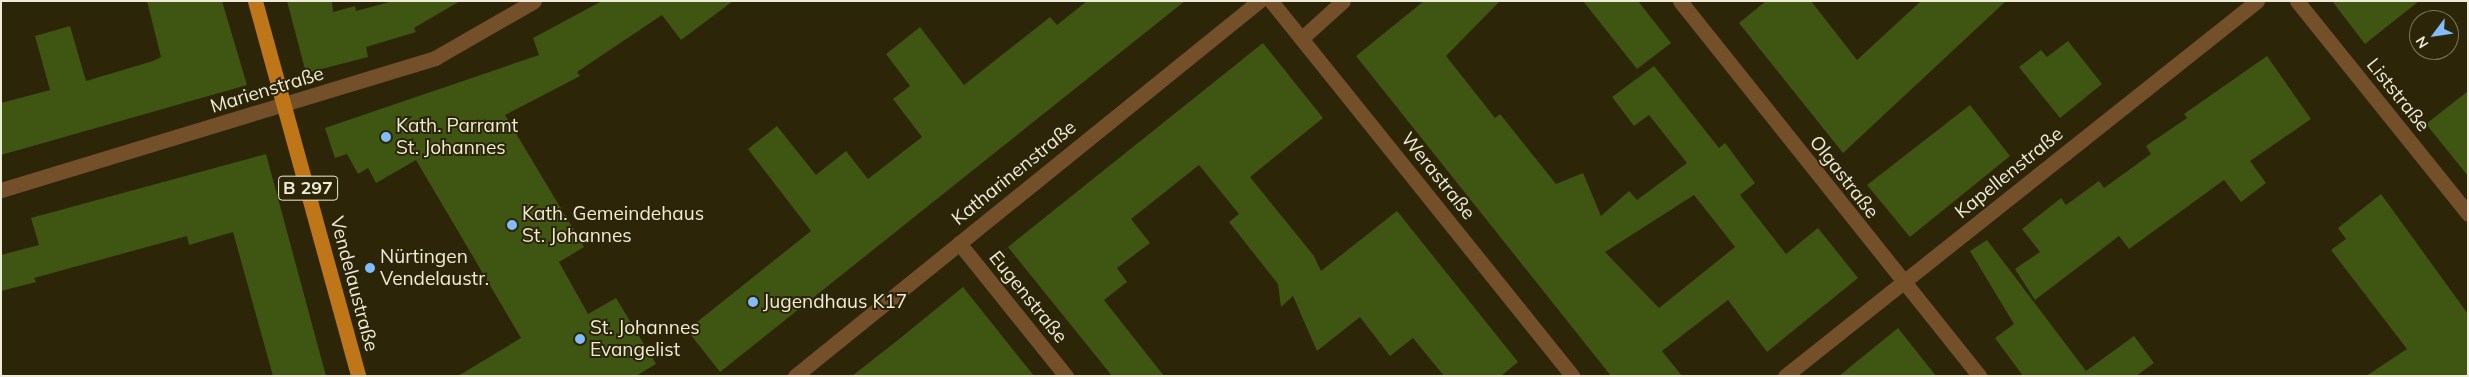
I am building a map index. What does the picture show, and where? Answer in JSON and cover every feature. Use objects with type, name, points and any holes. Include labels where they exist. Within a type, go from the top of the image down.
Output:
[{"type":"main road","name":"Vendelaustraße","points":[[255,1],[358,376]]},
{"type":"street","name":"Marienstraße","points":[[1,190],[285,107],[435,58],[534,1]]},
{"type":"street","name":"Katharinenstraße","points":[[795,376],[1259,1]]},
{"type":"street","name":"Werastraße","points":[[1271,1],[1572,376]]},
{"type":"street","points":[[1302,38],[1343,1]]},
{"type":"street","name":"Olgastraße","points":[[1680,1],[1903,284],[1979,376]]},
{"type":"street","name":"Kapellenstraße","points":[[1786,376],[2257,1]]},
{"type":"street","name":"Liststraße","points":[[2297,1],[2468,214]]},
{"type":"street","name":"Eugenstraße","points":[[959,243],[1066,376]]},
{"type":"building","points":[[147,1],[222,1],[247,85],[1,155],[1,103],[50,90],[35,36],[70,26],[86,81],[153,61],[161,57]]},
{"type":"building","points":[[287,1],[332,1],[333,12],[355,6],[356,11],[393,1],[460,1],[414,28],[416,32],[366,47],[368,57],[306,73]]},
{"type":"building","points":[[602,1],[733,1],[681,40],[662,15],[577,72],[580,76],[505,115],[584,247],[559,262],[588,314],[616,298],[656,364],[636,376],[458,376],[521,338],[416,160],[376,183],[368,168],[358,174],[347,154],[335,158],[325,128],[539,55],[533,38]]},
{"type":"building","points":[[1087,1],[1185,1],[720,372],[687,330],[811,231],[748,149],[777,126],[816,175],[846,151],[868,179],[922,137],[893,99],[910,86],[886,54],[920,27],[964,85],[1050,17],[1057,25]]},
{"type":"building","points":[[1424,1],[1500,1],[1446,56],[1495,118],[1500,114],[1556,184],[1583,173],[1601,216],[1629,191],[1637,200],[1687,163],[1649,115],[1634,126],[1612,97],[1654,66],[1719,148],[1725,143],[1755,183],[1740,195],[1786,254],[1818,228],[1858,278],[1767,352],[1728,300],[1662,351],[1682,376],[1611,376],[1356,56]],"holes":[[[1694,195],[1735,247],[1659,308],[1605,252]]]},
{"type":"building","points":[[1583,1],[1638,1],[1671,43],[1637,69]]},
{"type":"building","points":[[1766,1],[1811,1],[1857,60],[1921,1],[2006,1],[1843,153],[1739,23]]},
{"type":"building","points":[[2332,1],[2419,1],[2365,44]]},
{"type":"building","points":[[2068,41],[2102,84],[2060,118],[2019,67],[2041,50],[2047,57]]},
{"type":"building","points":[[1263,43],[1323,118],[1250,177],[1314,256],[1321,271],[1397,211],[1518,362],[1501,376],[1444,376],[1413,338],[1390,356],[1360,317],[1317,351],[1293,296],[1281,307],[1278,284],[1229,222],[1239,214],[1199,165],[1131,219],[1150,243],[1117,268],[1127,282],[1104,300],[1164,376],[1112,376],[1008,247]]},
{"type":"building","points":[[2267,56],[2311,119],[2250,161],[2266,183],[2241,202],[2224,180],[2129,249],[2119,236],[2035,300],[2015,269],[2040,252],[2022,229],[2061,198],[2066,205],[2099,181],[2104,188],[2151,154],[2146,146],[2187,118],[2184,114]]},
{"type":"building","points":[[2468,91],[2468,176],[2426,124]]},
{"type":"building","points":[[1970,105],[2010,156],[1910,237],[1867,185]]},
{"type":"building","points":[[266,154],[326,376],[273,376],[233,232],[189,245],[187,236],[34,278],[36,282],[1,291],[1,255],[39,245],[31,218]]},
{"type":"building","points":[[2381,194],[2468,314],[2468,376],[2366,376],[2407,349],[2331,250],[2346,239],[2338,228]]},
{"type":"building","points":[[1987,240],[2086,371],[2134,336],[2154,363],[2136,376],[2023,376],[1995,338],[2014,324],[1970,251]]},
{"type":"building","points":[[963,287],[1034,376],[852,376],[898,340]]},
{"type":"building","points":[[1898,328],[1936,376],[1839,376]]},
{"type":"place","name":"Kath. Parramt St. Johannes","points":[[386,137]]},
{"type":"place","name":"Kath. Gemeindehaus St. Johannes","points":[[512,225]]},
{"type":"place","name":"Nürtingen Vendelaustr.","points":[[370,268]]},
{"type":"place","name":"Jugendhaus K17","points":[[753,302]]},
{"type":"place","name":"St. Johannes Evangelist","points":[[580,339]]}]
